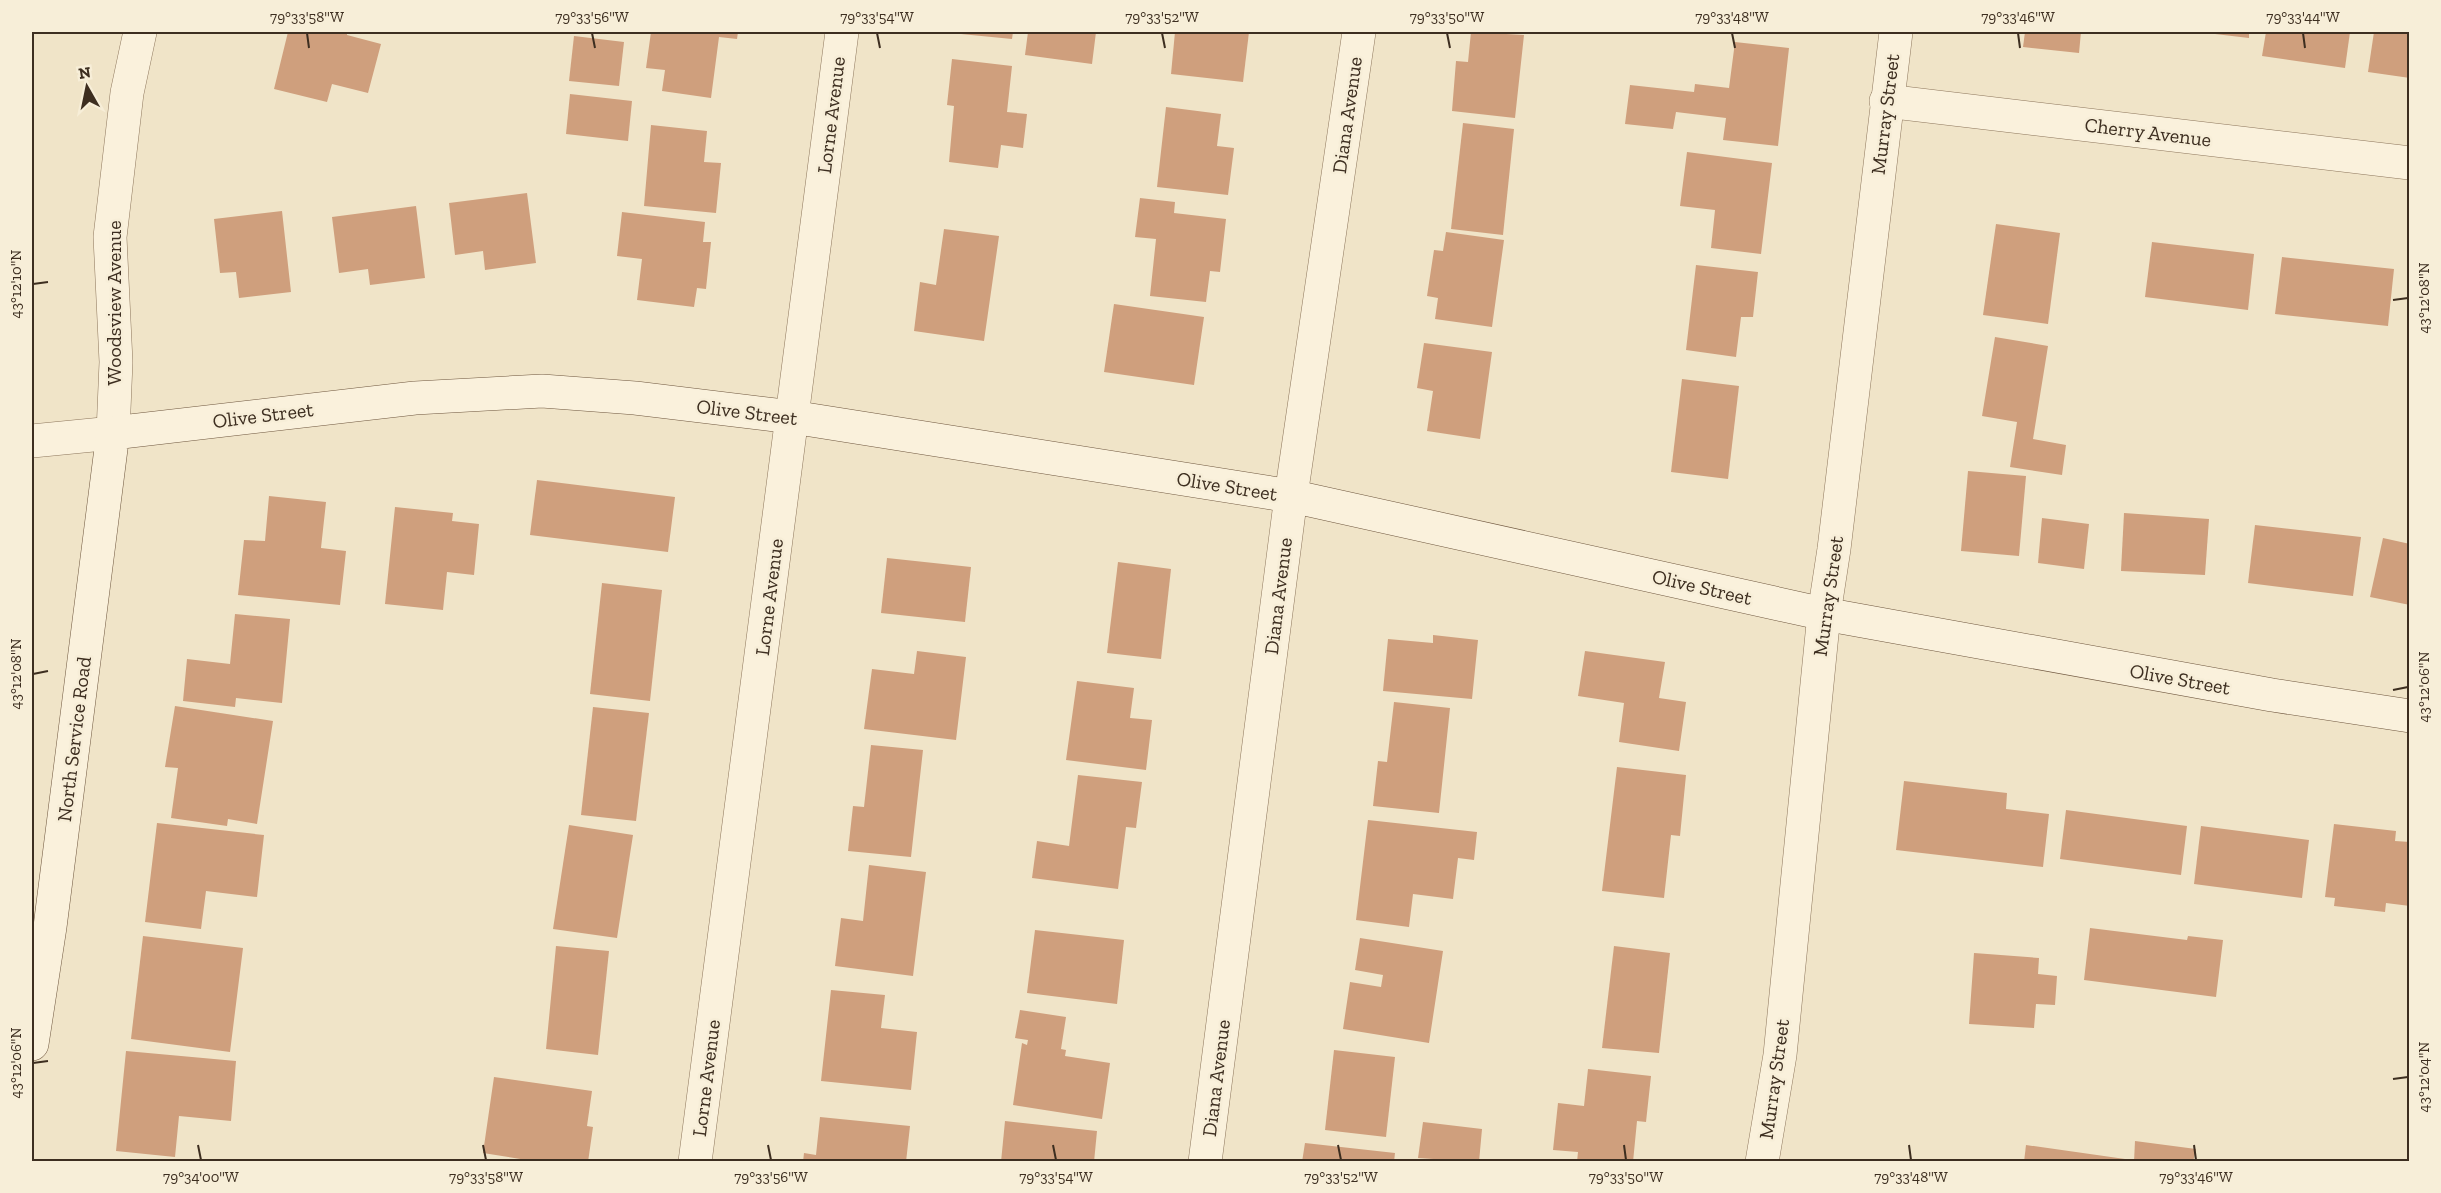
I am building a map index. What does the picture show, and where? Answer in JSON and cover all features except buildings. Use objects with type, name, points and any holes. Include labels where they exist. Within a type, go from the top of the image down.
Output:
[{"type":"street","name":"Woodsview Avenue","points":[[113,433],[116,362],[110,237],[127,93],[140,32]]},
{"type":"street","name":"Lorne Avenue","points":[[695,1161],[842,32]]},
{"type":"street","name":"Diana Avenue","points":[[1205,1161],[1291,496],[1359,32]]},
{"type":"street","name":"Murray Street","points":[[1762,1161],[1780,1055],[1824,614],[1834,549],[1896,32]]},
{"type":"street","name":"Cherry Avenue","points":[[1886,101],[2409,162]]},
{"type":"street","name":"Olive Street","points":[[32,441],[415,398],[542,391],[635,398],[792,417],[1291,496],[1824,614],[2272,695],[2409,716]]},
{"type":"street","name":"North Service Road","points":[[32,1044],[50,927],[113,433]]}]
